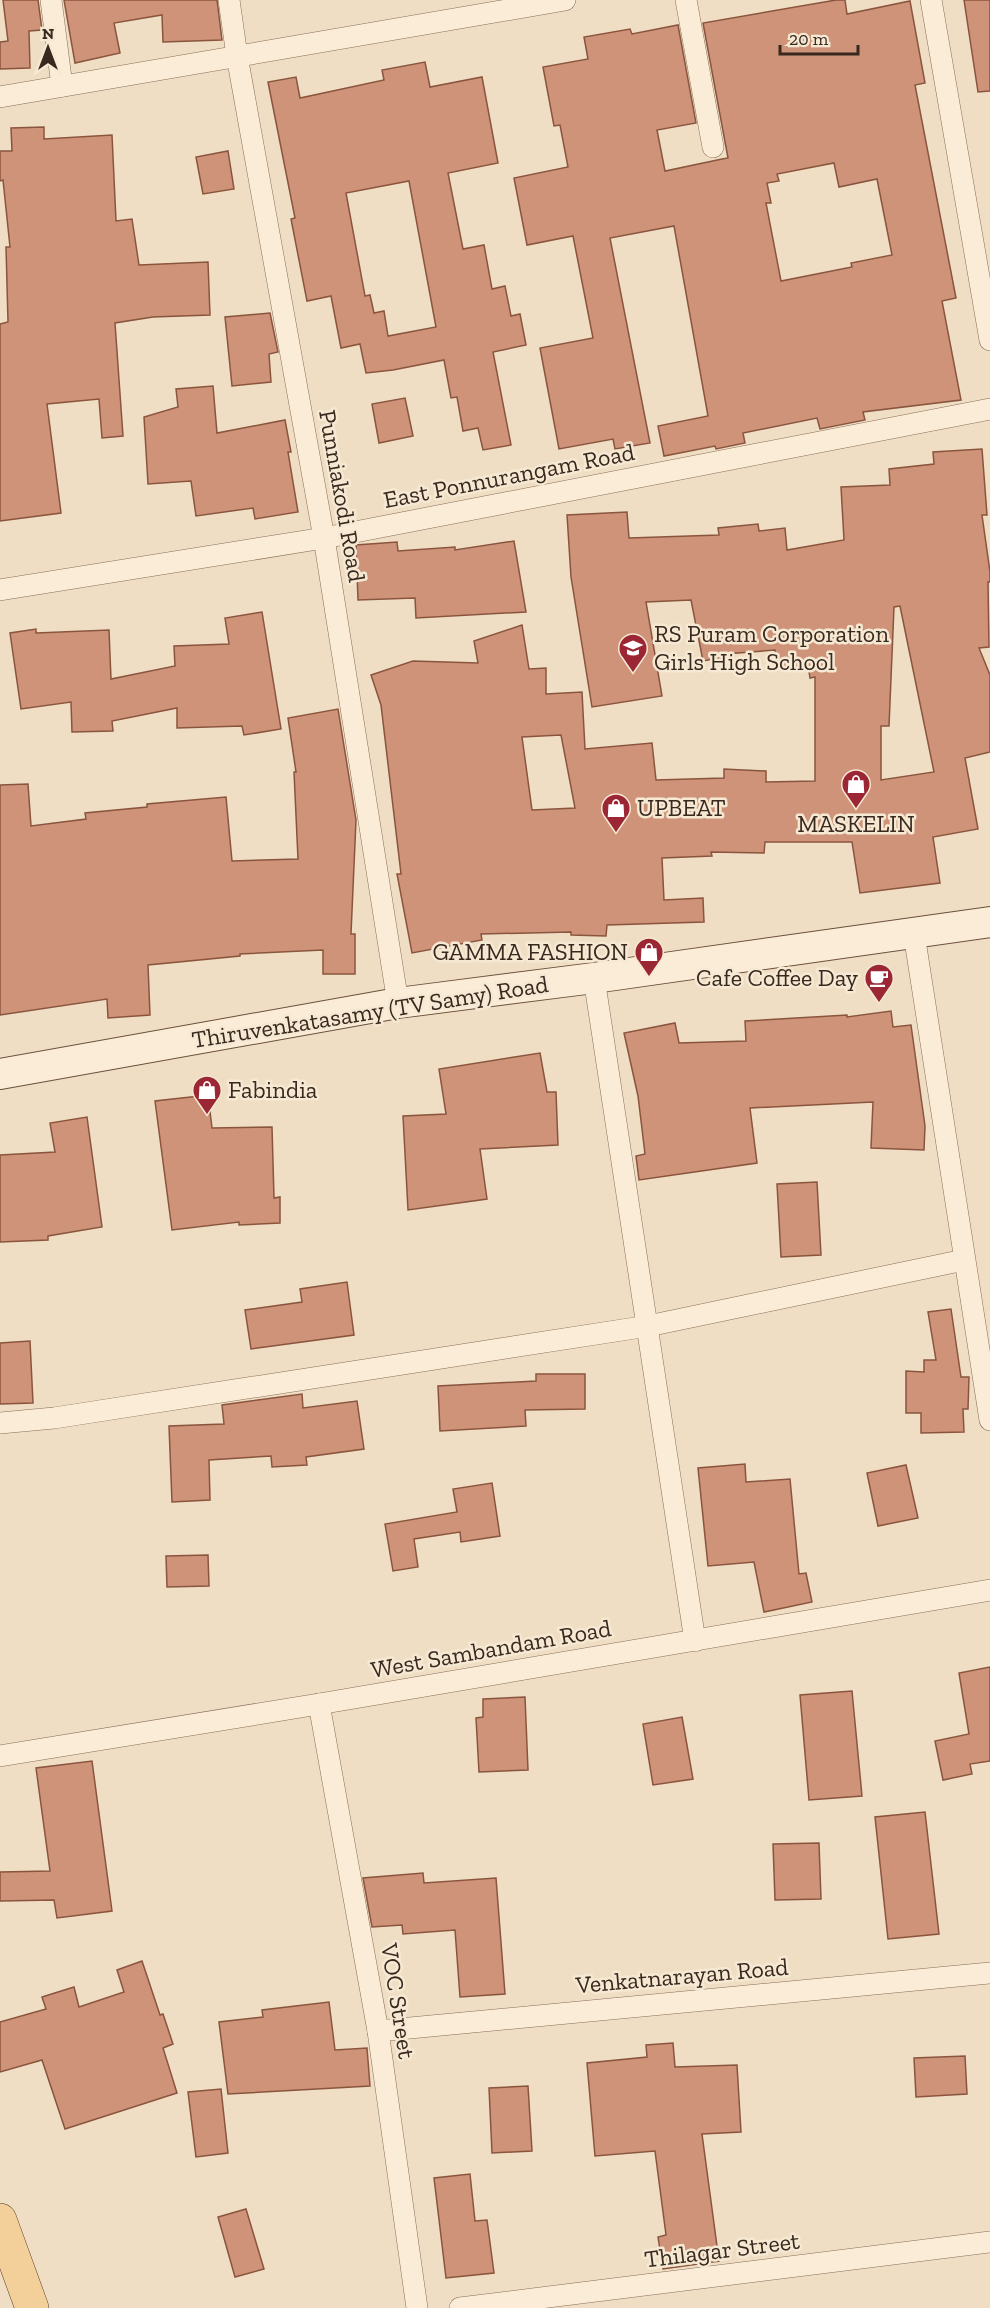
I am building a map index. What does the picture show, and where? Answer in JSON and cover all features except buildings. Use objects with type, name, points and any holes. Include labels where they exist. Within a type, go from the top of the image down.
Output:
[{"type":"main road","name":"Thiruvenkatasamy (TV Samy) Road","points":[[0,1074],[398,1003],[594,978],[990,922]]},
{"type":"main road","points":[[0,2220],[32,2308]]},
{"type":"street","points":[[51,0],[62,86]]},
{"type":"street","name":"Punniakodi Road","points":[[229,0],[237,56],[324,538],[398,1003]]},
{"type":"street","points":[[0,97],[565,0]]},
{"type":"street","points":[[686,0],[713,147]]},
{"type":"street","points":[[931,0],[990,340]]},
{"type":"street","name":"East Ponnurangam Road","points":[[0,590],[324,538],[990,409]]},
{"type":"street","points":[[914,934],[990,1420]]},
{"type":"street","points":[[594,978],[695,1641]]},
{"type":"street","points":[[0,1423],[54,1418],[648,1326],[964,1260]]},
{"type":"street","name":"West Sambandam Road","points":[[0,1756],[990,1590]]},
{"type":"street","name":"VOC Street","points":[[319,1704],[378,2031],[417,2308]]},
{"type":"street","name":"Venkatnarayan Road","points":[[378,2031],[990,1973]]},
{"type":"street","name":"Thilagar Street","points":[[460,2308],[990,2242]]},
{"type":"place","name":"RS Puram Corporation Girls High School","points":[[633,674]]},
{"type":"place","name":"MASKELIN","points":[[856,810]]},
{"type":"place","name":"UPBEAT","points":[[616,834]]},
{"type":"place","name":"GAMMA FASHION","points":[[649,978]]},
{"type":"place","name":"Cafe Coffee Day","points":[[879,1004]]},
{"type":"place","name":"Fabindia","points":[[207,1116]]}]
